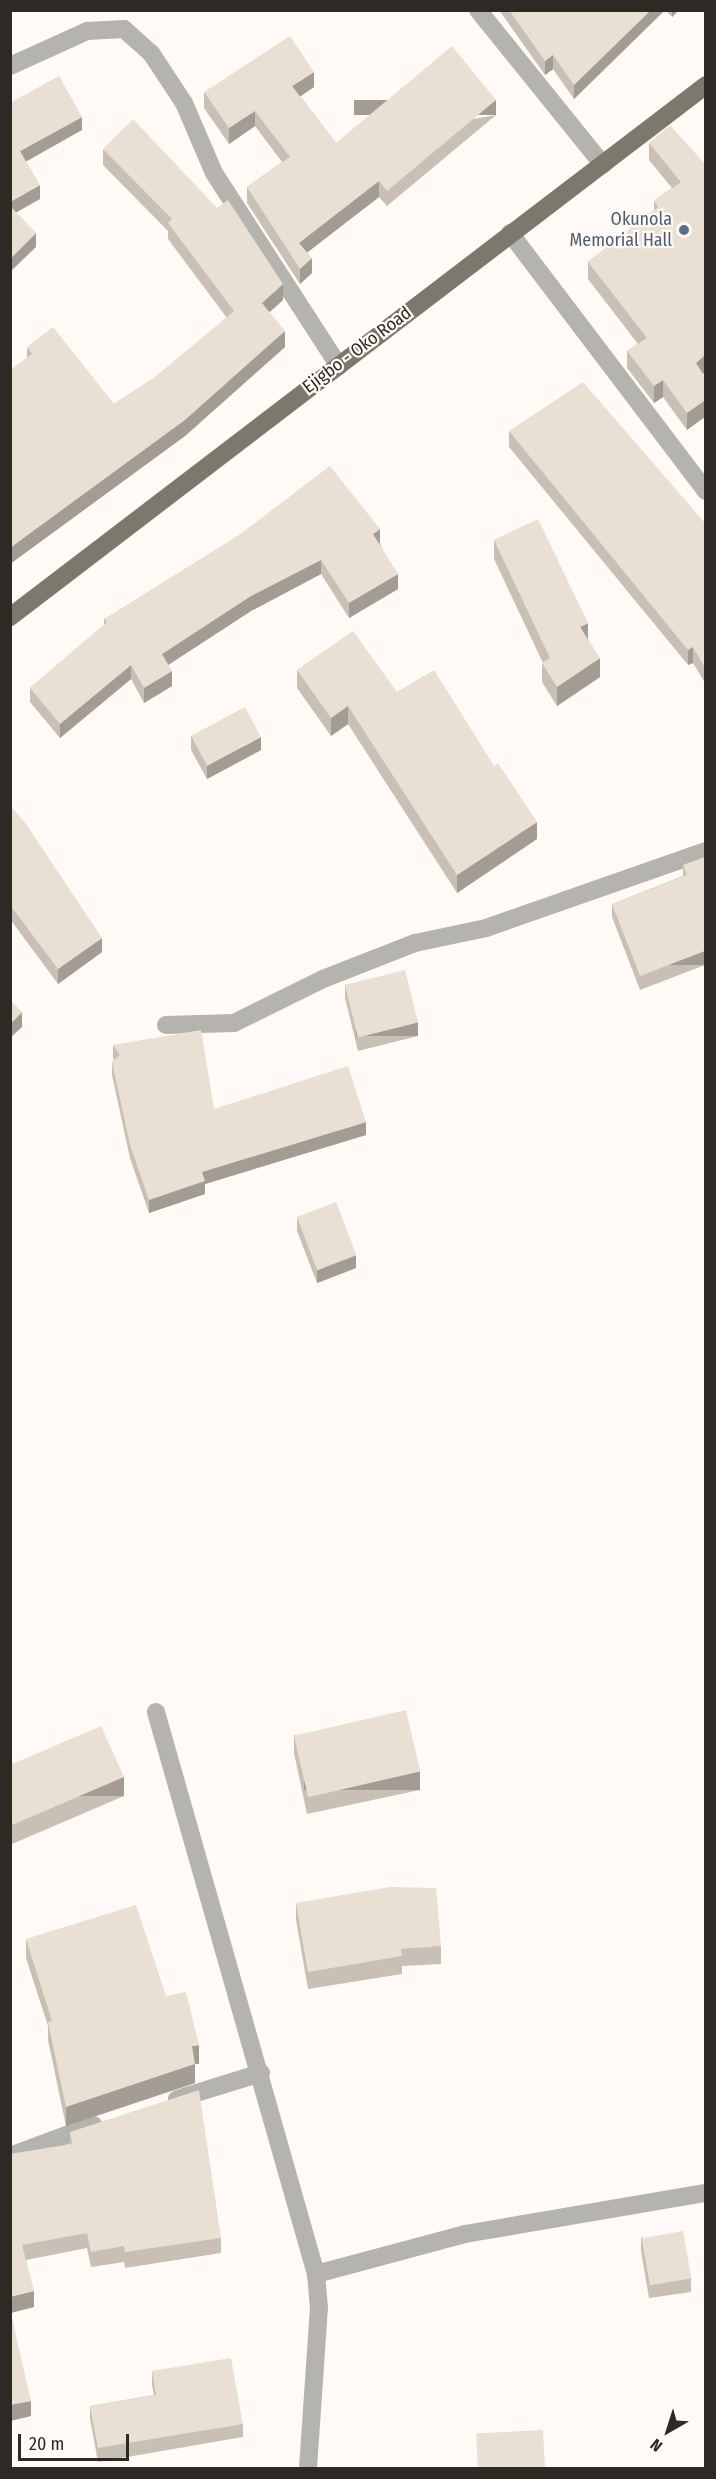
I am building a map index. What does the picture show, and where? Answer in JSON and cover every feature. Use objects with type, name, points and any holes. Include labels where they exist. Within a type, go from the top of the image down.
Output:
[{"type":"main road","name":"Ejigbo - Oko Road","points":[[10,617],[705,85]]},
{"type":"street","points":[[478,10],[603,165]]},
{"type":"street","points":[[10,66],[87,31],[124,29],[144,47],[184,103],[214,173],[339,366]]},
{"type":"street","points":[[510,233],[705,491]]},
{"type":"street","points":[[166,1025],[234,1023],[323,979],[415,943],[486,928],[705,851]]},
{"type":"street","points":[[156,1712],[261,2073],[316,2274],[319,2307],[308,2469]]},
{"type":"street","points":[[159,2105],[261,2073]]},
{"type":"street","points":[[10,2156],[113,2119]]},
{"type":"street","points":[[316,2274],[477,2231],[705,2193]]},
{"type":"building","points":[[509,10],[651,10],[574,85],[553,55],[545,61]]},
{"type":"building","points":[[290,36],[314,72],[292,86],[336,143],[452,46],[496,100],[387,191],[379,181],[299,243],[312,258],[300,269],[247,187],[290,157],[255,111],[229,128],[204,92]]},
{"type":"building","points":[[59,76],[82,117],[20,151],[40,185],[10,202],[10,103]]},
{"type":"building","points":[[133,119],[217,208],[228,200],[283,284],[262,303],[285,331],[185,420],[10,548],[10,370],[32,354],[27,347],[53,327],[114,404],[154,378],[234,311],[168,223],[172,219],[103,149]]},
{"type":"building","points":[[670,125],[705,164],[705,355],[696,363],[705,377],[705,400],[687,413],[663,380],[654,386],[627,351],[647,338],[588,262],[658,207],[654,201],[681,182],[649,143]]},
{"type":"building","points":[[10,206],[36,233],[10,259]]},
{"type":"building","points":[[583,382],[705,523],[705,668],[693,647],[688,650],[509,431]]},
{"type":"building","points":[[330,466],[380,529],[373,534],[398,574],[349,603],[321,560],[251,596],[162,654],[172,671],[144,688],[131,665],[60,724],[30,688],[107,622],[104,619],[239,535]]},
{"type":"building","points":[[538,519],[588,623],[580,627],[600,658],[557,687],[542,663],[550,658],[494,540]]},
{"type":"building","points":[[353,631],[397,692],[434,670],[494,766],[498,763],[537,822],[457,875],[348,706],[331,718],[297,670]]},
{"type":"building","points":[[245,707],[261,737],[207,766],[191,736]]},
{"type":"building","points":[[10,805],[26,824],[102,938],[58,969],[10,905]]},
{"type":"building","points":[[705,857],[705,951],[640,976],[612,904],[687,875],[683,865]]},
{"type":"building","points":[[405,970],[418,1022],[358,1037],[345,985]]},
{"type":"building","points":[[10,1000],[22,1012],[10,1024]]},
{"type":"building","points":[[201,1030],[214,1109],[348,1066],[366,1122],[202,1172],[205,1181],[149,1200],[130,1145],[112,1062],[120,1055],[113,1045]]},
{"type":"building","points":[[336,1202],[356,1255],[317,1270],[297,1217]]},
{"type":"building","points":[[406,1710],[420,1771],[308,1797],[294,1736]]},
{"type":"building","points":[[101,1726],[124,1777],[12,1825],[10,1821],[10,1765]]},
{"type":"building","points":[[390,1887],[436,1888],[441,1946],[401,1949],[402,1956],[308,1972],[296,1903]]},
{"type":"building","points":[[136,1905],[166,1996],[186,1992],[199,2045],[192,2046],[195,2064],[66,2107],[48,2022],[52,2021],[26,1939]]},
{"type":"building","points":[[199,2090],[221,2238],[125,2252],[124,2246],[91,2252],[87,2233],[22,2245],[34,2291],[10,2297],[10,2154],[72,2144],[70,2132]]},
{"type":"building","points":[[683,2231],[691,2278],[650,2286],[642,2238]]},
{"type":"building","points":[[10,2310],[31,2401],[10,2405]]},
{"type":"building","points":[[231,2358],[243,2424],[98,2448],[90,2406],[156,2395],[152,2371]]},
{"type":"building","points":[[543,2430],[545,2468],[478,2468],[476,2434]]},
{"type":"place","name":"Okunola Memorial Hall","points":[[684,230]]}]
